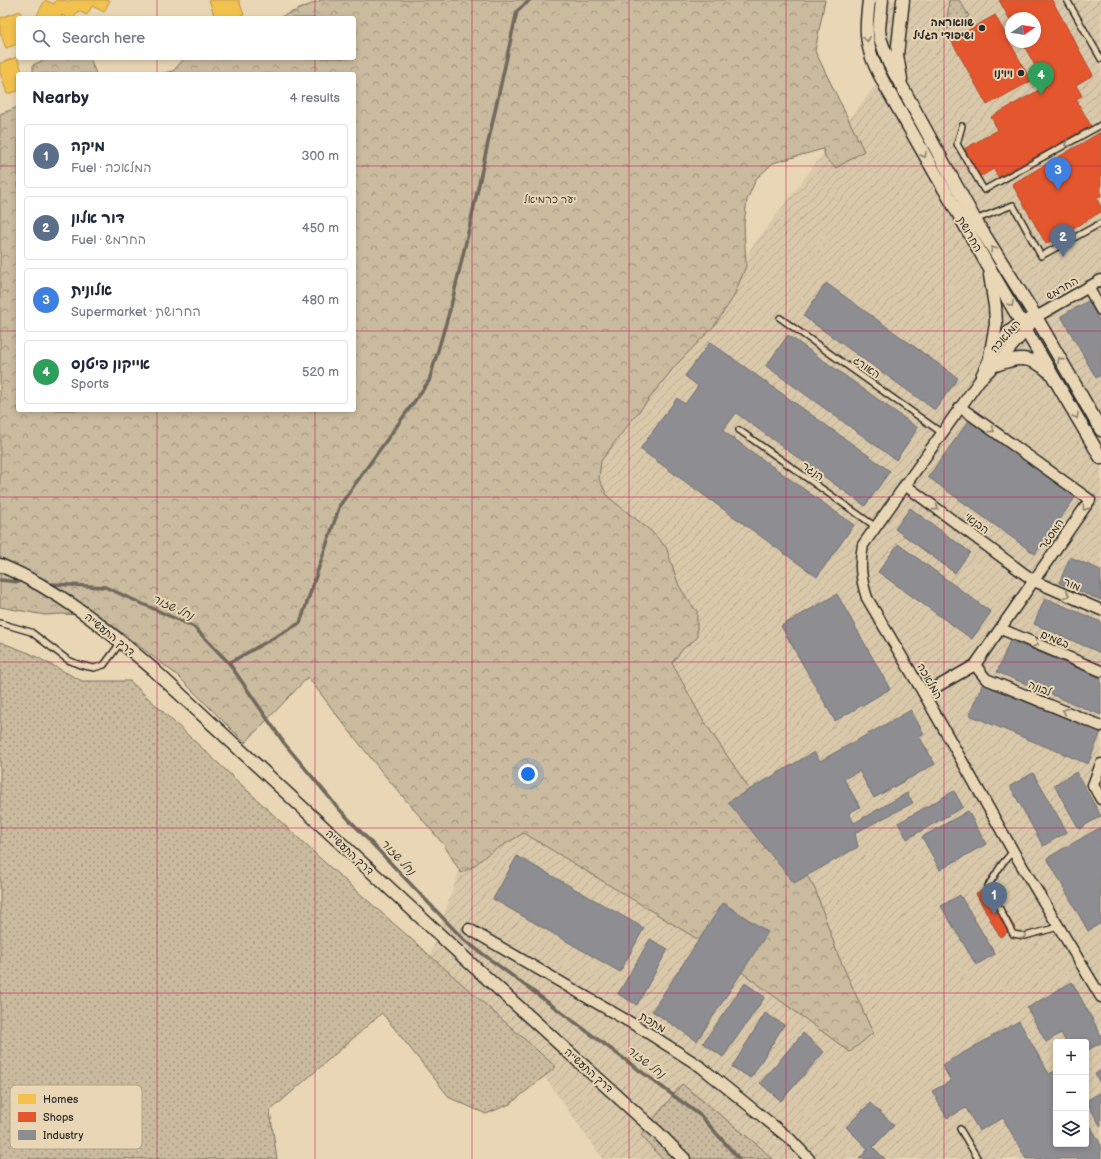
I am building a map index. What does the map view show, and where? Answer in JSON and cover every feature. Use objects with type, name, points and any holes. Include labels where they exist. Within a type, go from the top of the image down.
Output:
[{"type":"street","name":"החרושת","points":[[869,0],[867,35],[868,45],[874,64],[987,264],[1101,458]]},
{"type":"street","name":"החרושת","points":[[882,0],[879,29],[880,38],[889,63],[975,220],[1036,317],[1101,430]]},
{"type":"street","points":[[902,88],[897,55],[903,0]]},
{"type":"street","points":[[987,264],[993,290],[996,324],[993,361],[1029,359],[1036,362],[1053,376]]},
{"type":"street","name":"החרמש","points":[[1036,317],[1101,280]]},
{"type":"street","points":[[1088,287],[1101,310]]},
{"type":"street","name":"המלאכה","points":[[1036,317],[1024,326],[1009,331],[993,361],[863,544],[860,571],[862,584],[867,598],[924,694],[1013,851],[1101,997]]},
{"type":"street","name":"המסגר","points":[[924,694],[975,665],[1090,500],[960,407]]},
{"type":"street","name":"הבנאי","points":[[905,485],[1034,581]]},
{"type":"street","name":"דרך התעשייה","points":[[0,565],[21,574],[80,609],[121,642],[159,675],[475,968],[658,1133],[684,1159]]},
{"type":"street","name":"מור","points":[[1034,581],[1101,610]]},
{"type":"street","name":"בשמים","points":[[1000,628],[1101,671]]},
{"type":"street","name":"לבונה","points":[[975,665],[986,679],[1101,726]]},
{"type":"street","points":[[1101,764],[1093,785],[1101,799]]},
{"type":"street","name":"מתכת","points":[[469,929],[645,1031],[700,1067],[790,1139],[809,1159]]},
{"type":"lane","points":[[1067,0],[1101,59]]},
{"type":"lane","points":[[962,126],[957,144],[984,190],[1101,125]]},
{"type":"lane","points":[[975,220],[1013,205],[1041,256],[1101,223]]},
{"type":"lane","name":"האורג","points":[[780,318],[942,433]]},
{"type":"lane","name":"הנגר","points":[[739,430],[876,527]]},
{"type":"lane","points":[[0,624],[31,632],[68,660],[80,665],[94,668],[104,665],[121,642]]},
{"type":"lane","points":[[1013,851],[1002,864],[988,886],[1013,934],[1025,936],[1059,927]]},
{"type":"lane","points":[[960,1129],[978,1159]]},
{"type":"shaded area","points":[[872,0],[1101,0],[1101,1159],[603,1159],[519,1041],[430,956],[608,436],[884,74],[870,14]]},
{"type":"green space","name":"יער כרמיאל","points":[[321,0],[825,0],[815,51],[864,151],[836,168],[826,159],[823,149],[773,163],[756,179],[747,200],[744,224],[746,266],[733,298],[714,326],[675,366],[601,461],[599,479],[608,497],[651,531],[666,547],[679,586],[697,611],[697,638],[683,649],[672,663],[700,715],[746,784],[763,813],[800,864],[815,889],[838,955],[873,1033],[850,1052],[694,937],[524,833],[488,854],[475,865],[461,873],[444,845],[382,772],[308,677],[245,743],[177,675],[100,616],[62,614],[45,615],[0,607],[0,114],[16,108],[16,412],[356,412],[356,72],[168,72],[173,71],[183,60],[356,60],[356,16],[283,16]]},
{"type":"green space","points":[[949,0],[959,0],[969,16],[948,29],[947,23]]},
{"type":"green space","points":[[44,60],[91,60],[95,72],[33,72],[33,65]]},
{"type":"green space","points":[[0,642],[29,653],[82,681],[130,681],[323,861],[556,1067],[510,1104],[486,1114],[450,1098],[382,1013],[270,1111],[277,1159],[0,1159]]},
{"type":"green space","points":[[682,1084],[760,1147],[772,1159],[662,1159],[641,1135]]},
{"type":"building: Homes","points":[[45,0],[54,4],[56,0],[110,0],[104,12],[92,6],[87,15],[78,11],[75,16],[37,15]]},
{"type":"building: Homes","points":[[209,0],[239,0],[244,15],[241,16],[214,16]]},
{"type":"building: Homes","points":[[20,11],[21,16],[16,16],[16,45],[6,48],[0,32],[0,18]]},
{"type":"building: Homes","points":[[16,57],[16,60],[18,60],[22,72],[16,72],[16,92],[7,94],[0,72],[0,63]]},
{"type":"building: Shops","points":[[999,0],[1052,0],[1093,75],[1076,85],[1082,96],[1076,99],[1091,126],[998,177],[994,169],[979,177],[964,149],[998,130],[991,117],[1046,86],[1025,48],[1041,48],[1041,12],[1006,12]]},
{"type":"building: Shops","points":[[995,15],[1005,33],[1005,48],[1013,48],[1031,81],[987,105],[951,40]]},
{"type":"building: Shops","points":[[1101,132],[1101,196],[1097,199],[1101,207],[1101,212],[1046,244],[1012,184]]},
{"type":"building: Shops","points":[[990,886],[1015,928],[1000,937],[976,894]]},
{"type":"building: Industry","points":[[826,283],[958,378],[935,410],[803,316]]},
{"type":"building: Industry","points":[[1088,301],[1101,323],[1101,375],[1096,378],[1061,316]]},
{"type":"building: Industry","points":[[788,335],[918,428],[896,460],[766,366]]},
{"type":"building: Industry","points":[[710,342],[890,471],[865,506],[736,413],[723,431],[854,525],[817,577],[640,449],[677,398],[685,404],[698,386],[685,376]]},
{"type":"building: Industry","points":[[970,419],[1077,495],[1035,554],[928,477]]},
{"type":"building: Industry","points":[[910,508],[970,552],[955,573],[895,529]]},
{"type":"building: Industry","points":[[898,544],[991,612],[972,639],[878,572]]},
{"type":"building: Industry","points":[[1070,557],[1101,570],[1101,600],[1059,583]]},
{"type":"building: Industry","points":[[837,594],[890,689],[835,721],[781,626]]},
{"type":"building: Industry","points":[[1045,598],[1101,622],[1101,653],[1034,624]]},
{"type":"building: Industry","points":[[1010,640],[1101,678],[1101,715],[997,672]]},
{"type":"building: Industry","points":[[983,683],[1101,732],[1088,764],[969,715]]},
{"type":"building: Industry","points":[[911,710],[924,734],[919,736],[935,764],[874,798],[859,771],[844,779],[860,807],[849,813],[854,823],[907,793],[913,803],[855,833],[858,847],[794,883],[728,802],[814,752],[820,761]]},
{"type":"building: Industry","points":[[1076,772],[1101,816],[1079,829],[1054,785]]},
{"type":"building: Industry","points":[[1033,773],[1067,832],[1043,846],[1010,786]]},
{"type":"building: Industry","points":[[954,791],[963,807],[907,839],[898,823]]},
{"type":"building: Industry","points":[[968,811],[986,844],[940,870],[922,837]]},
{"type":"building: Industry","points":[[1101,827],[1101,923],[1088,931],[1047,858]]},
{"type":"building: Industry","points":[[517,856],[644,928],[620,972],[493,899]]},
{"type":"building: Industry","points":[[960,895],[995,954],[976,965],[941,906]]},
{"type":"building: Industry","points":[[723,903],[768,932],[697,1041],[652,1011]]},
{"type":"building: Industry","points":[[650,939],[668,949],[637,1005],[618,994]]},
{"type":"building: Industry","points":[[1072,982],[1101,1035],[1101,1043],[1089,1049],[1089,1039],[1064,1039],[1061,1033],[1046,1042],[1027,1008]]},
{"type":"building: Industry","points":[[745,983],[765,997],[723,1057],[703,1043]]},
{"type":"building: Industry","points":[[765,1013],[784,1025],[751,1078],[732,1067]]},
{"type":"building: Industry","points":[[1019,1021],[1049,1074],[1053,1072],[1053,1147],[1089,1147],[1089,1123],[1101,1145],[1101,1159],[1026,1159],[1003,1118],[979,1131],[966,1108],[947,1118],[932,1091],[951,1081],[942,1065]]},
{"type":"building: Industry","points":[[803,1033],[824,1052],[781,1101],[760,1083]]},
{"type":"building: Industry","points":[[1101,1070],[1101,1085],[1095,1074]]},
{"type":"building: Industry","points":[[1101,1092],[1101,1127],[1089,1106],[1089,1099]]},
{"type":"building: Industry","points":[[870,1103],[894,1125],[873,1147],[885,1159],[859,1159],[868,1149],[846,1127]]},
{"type":"waterway","points":[[229,663],[300,623],[340,505],[429,381],[451,306],[517,11],[530,0]]},
{"type":"waterway","name":"נחל שזור","points":[[0,580],[18,582]]},
{"type":"waterway","name":"נחל שזור","points":[[53,584],[105,587],[194,627],[229,663],[284,743],[339,809],[464,940],[701,1116],[739,1159]]},
{"type":"place","name":"שווארמה ושיפודי הגליל","points":[[982,28]]},
{"type":"place","name":"ויוינו","points":[[1021,73]]},
{"type":"place","name":"אייקון פיטנס","points":[[1041,95]]},
{"type":"place","name":"אלונית","points":[[1058,190]]},
{"type":"place","name":"דור אלון","points":[[1063,257]]},
{"type":"place","name":"מיקה","points":[[994,915]]}]
